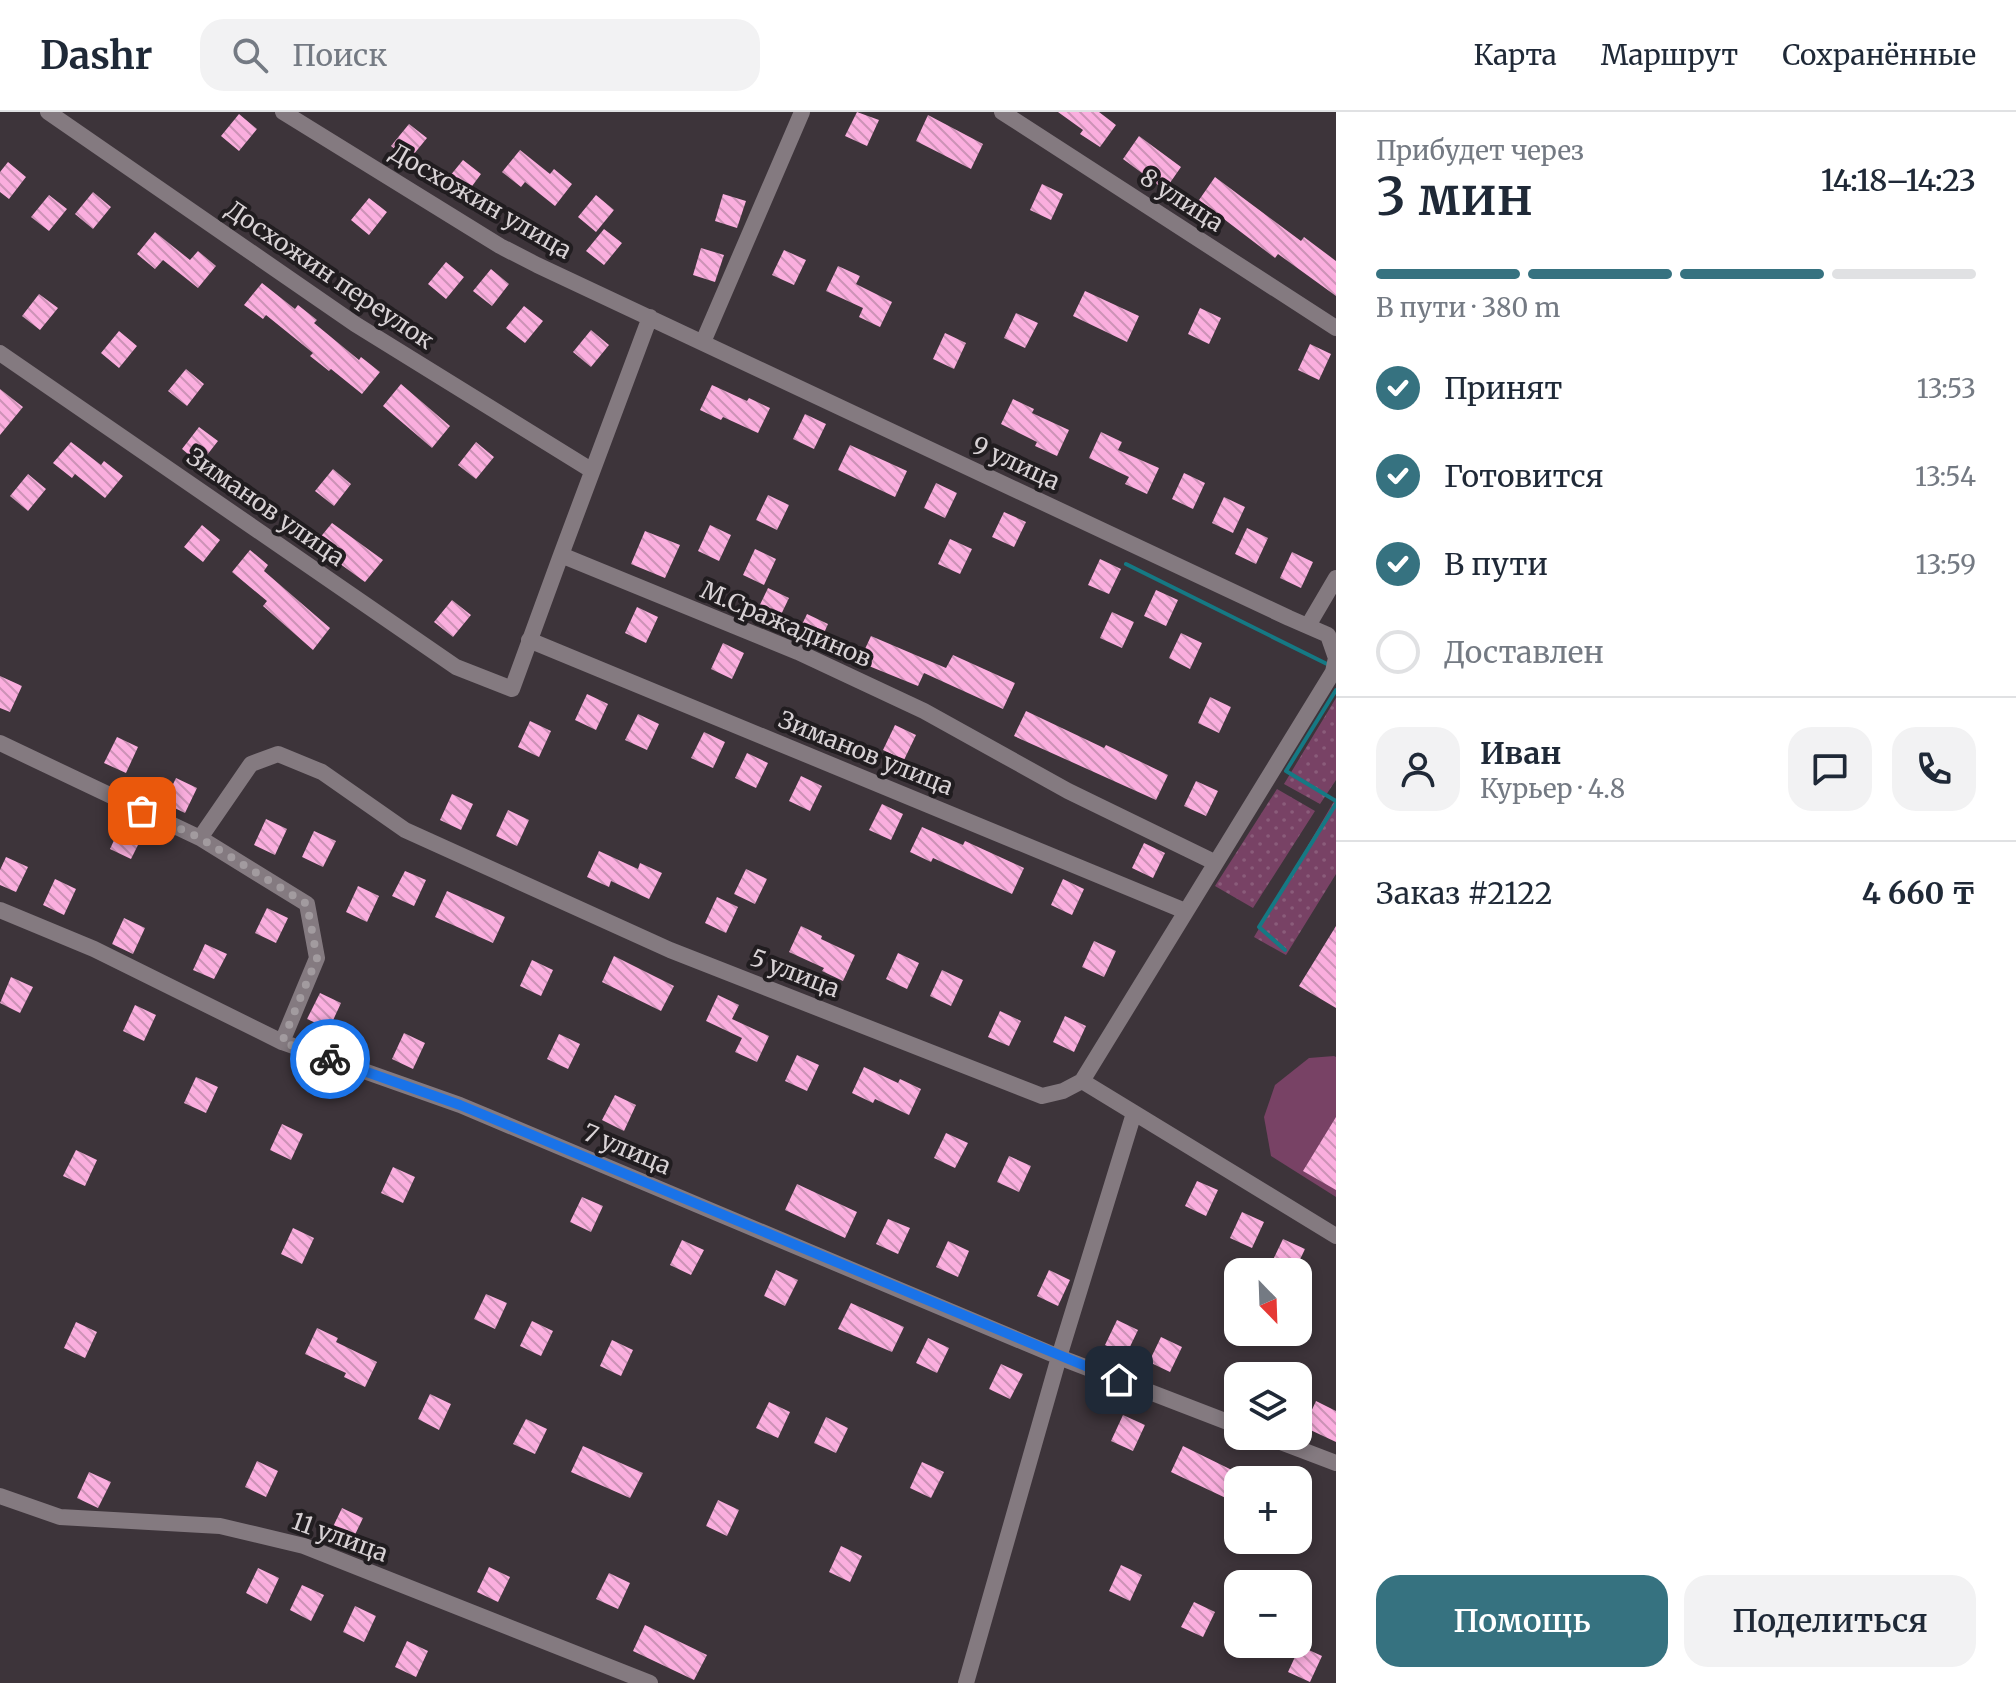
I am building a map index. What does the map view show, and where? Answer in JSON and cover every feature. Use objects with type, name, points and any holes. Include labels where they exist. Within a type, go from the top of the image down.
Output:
[{"type":"street","name":"Досхожин переулок","points":[[48,112],[355,324],[591,470]]},
{"type":"street","name":"Досхожин улица","points":[[283,112],[500,246],[703,342]]},
{"type":"street","points":[[703,342],[802,112]]},
{"type":"street","name":"8 улица","points":[[1002,112],[1336,328]]},
{"type":"street","points":[[529,640],[650,317]]},
{"type":"street","name":"9 улица","points":[[703,342],[1289,618],[1309,624]]},
{"type":"street","name":"Зиманов улица","points":[[0,353],[456,667],[512,689],[529,640],[1185,911]]},
{"type":"street","name":"М.Сражадинов","points":[[561,555],[826,665],[924,711],[1068,791],[1214,862]]},
{"type":"street","points":[[1336,578],[1309,624],[1328,635],[1336,658],[1333,672],[1082,1081],[1336,1236]]},
{"type":"street","points":[[0,743],[200,838],[307,904],[317,958],[282,1042]]},
{"type":"street","name":"5 улица","points":[[200,838],[251,764],[278,754],[322,772],[405,830],[670,950],[1042,1096],[1063,1091],[1082,1081]]},
{"type":"street","name":"7 улица","points":[[0,910],[94,949],[282,1042],[460,1105],[1059,1357],[1224,1421]]},
{"type":"street","points":[[966,1683],[1059,1357],[1134,1113]]},
{"type":"street","points":[[1302,1450],[1336,1463]]},
{"type":"street","name":"11 улица","points":[[0,1496],[60,1517],[220,1526],[304,1546],[650,1683]]},
{"type":"shaded area","points":[[1336,698],[1336,780],[1320,804],[1284,784]]},
{"type":"shaded area","points":[[1277,789],[1315,811],[1253,908],[1215,886]]},
{"type":"shaded area","points":[[1336,798],[1336,874],[1286,955],[1254,937]]},
{"type":"shaded area","points":[[1334,1056],[1336,1197],[1271,1156],[1264,1117],[1275,1085],[1309,1058]]},
{"type":"building","points":[[857,112],[879,120],[867,146],[845,136]]},
{"type":"building","points":[[1058,112],[1099,112],[1116,125],[1100,147],[1080,134],[1083,130]]},
{"type":"building","points":[[239,114],[257,129],[239,151],[221,136]]},
{"type":"building","points":[[928,115],[983,144],[971,169],[916,141]]},
{"type":"building","points":[[409,124],[427,138],[409,160],[391,146]]},
{"type":"building","points":[[1139,136],[1181,167],[1165,190],[1123,159]]},
{"type":"building","points":[[520,150],[550,174],[554,169],[572,184],[555,206],[525,182],[521,187],[502,172]]},
{"type":"building","points":[[463,160],[481,174],[464,197],[445,182]]},
{"type":"building","points":[[8,162],[26,177],[9,199],[0,192],[0,172]]},
{"type":"building","points":[[1215,177],[1301,241],[1304,237],[1336,261],[1336,296],[1278,254],[1275,258],[1199,200]]},
{"type":"building","points":[[1042,184],[1063,194],[1051,220],[1030,210]]},
{"type":"building","points":[[93,192],[111,207],[93,229],[75,214]]},
{"type":"building","points":[[723,194],[746,201],[737,228],[715,221]]},
{"type":"building","points":[[49,195],[67,209],[49,231],[31,217]]},
{"type":"building","points":[[596,195],[614,210],[596,232],[578,217]]},
{"type":"building","points":[[369,198],[387,212],[369,235],[351,220]]},
{"type":"building","points":[[604,229],[622,243],[604,265],[586,251]]},
{"type":"building","points":[[155,232],[190,260],[198,251],[216,266],[198,288],[163,260],[155,269],[137,254]]},
{"type":"building","points":[[701,248],[724,255],[715,282],[693,275]]},
{"type":"building","points":[[784,250],[806,260],[794,285],[772,275]]},
{"type":"building","points":[[446,262],[464,277],[446,299],[428,284]]},
{"type":"building","points":[[838,266],[860,276],[856,284],[892,302],[880,327],[859,317],[863,308],[826,291]]},
{"type":"building","points":[[491,269],[509,284],[492,306],[473,291]]},
{"type":"building","points":[[262,283],[295,309],[298,305],[317,320],[314,323],[359,360],[361,357],[380,372],[362,394],[310,356],[313,353],[266,315],[263,319],[244,305]]},
{"type":"building","points":[[1085,291],[1139,316],[1127,342],[1073,316]]},
{"type":"building","points":[[39,294],[58,308],[40,330],[22,316]]},
{"type":"building","points":[[524,306],[543,321],[525,343],[506,328]]},
{"type":"building","points":[[1200,308],[1221,318],[1209,344],[1188,334]]},
{"type":"building","points":[[1016,313],[1038,323],[1025,348],[1004,338]]},
{"type":"building","points":[[591,330],[609,345],[591,367],[573,352]]},
{"type":"building","points":[[119,331],[137,346],[119,368],[101,353]]},
{"type":"building","points":[[945,333],[966,343],[954,369],[933,359]]},
{"type":"building","points":[[1310,344],[1331,354],[1319,380],[1298,370]]},
{"type":"building","points":[[186,369],[204,384],[187,406],[168,391]]},
{"type":"building","points":[[401,384],[450,426],[432,448],[383,406]]},
{"type":"building","points":[[712,385],[770,408],[758,433],[700,410]]},
{"type":"building","points":[[0,389],[23,407],[0,435]]},
{"type":"building","points":[[1013,399],[1034,409],[1032,413],[1069,430],[1057,456],[1001,424]]},
{"type":"building","points":[[805,414],[826,424],[814,449],[793,439]]},
{"type":"building","points":[[199,427],[218,441],[200,464],[182,449]]},
{"type":"building","points":[[1101,432],[1122,442],[1118,450],[1159,468],[1147,494],[1125,484],[1129,477],[1089,458]]},
{"type":"building","points":[[71,442],[101,465],[104,461],[123,476],[105,498],[75,474],[72,478],[53,463]]},
{"type":"building","points":[[476,442],[494,457],[476,479],[458,465]]},
{"type":"building","points":[[850,445],[907,471],[895,497],[838,470]]},
{"type":"building","points":[[333,469],[351,484],[334,506],[315,491]]},
{"type":"building","points":[[1184,473],[1205,483],[1193,509],[1172,499]]},
{"type":"building","points":[[28,474],[46,489],[28,511],[10,496]]},
{"type":"building","points":[[936,483],[957,493],[945,518],[924,508]]},
{"type":"building","points":[[768,495],[789,505],[777,530],[756,520]]},
{"type":"building","points":[[1224,497],[1245,507],[1233,533],[1212,523]]},
{"type":"building","points":[[1004,512],[1026,522],[1014,547],[992,537]]},
{"type":"building","points":[[332,523],[383,560],[365,582],[314,545]]},
{"type":"building","points":[[202,525],[220,540],[203,562],[184,547]]},
{"type":"building","points":[[710,525],[731,535],[719,561],[698,551]]},
{"type":"building","points":[[1247,528],[1268,538],[1256,564],[1235,554]]},
{"type":"building","points":[[645,531],[680,545],[665,578],[631,564]]},
{"type":"building","points":[[950,539],[972,549],[960,574],[938,564]]},
{"type":"building","points":[[755,549],[776,559],[764,585],[743,575]]},
{"type":"building","points":[[250,550],[268,565],[264,571],[330,628],[313,650],[263,606],[267,601],[232,572]]},
{"type":"building","points":[[1292,552],[1313,562],[1301,588],[1280,578]]},
{"type":"building","points":[[1100,559],[1121,569],[1109,594],[1088,585]]},
{"type":"building","points":[[768,588],[789,598],[777,623],[756,613]]},
{"type":"building","points":[[1156,590],[1178,600],[1166,626],[1144,616]]},
{"type":"building","points":[[452,600],[471,615],[453,637],[434,622]]},
{"type":"building","points":[[637,607],[658,617],[646,643],[625,633]]},
{"type":"building","points":[[1112,612],[1134,622],[1122,648],[1100,638]]},
{"type":"building","points":[[807,614],[828,624],[817,649],[795,639]]},
{"type":"building","points":[[1181,633],[1202,643],[1190,669],[1169,658]]},
{"type":"building","points":[[871,636],[946,668],[953,655],[1015,683],[1003,709],[924,673],[918,686],[859,662]]},
{"type":"building","points":[[723,643],[744,653],[732,679],[711,669]]},
{"type":"building","points":[[0,676],[22,686],[10,712],[0,708]]},
{"type":"building","points":[[587,694],[608,704],[596,730],[575,720]]},
{"type":"building","points":[[1210,697],[1231,707],[1219,733],[1198,723]]},
{"type":"building","points":[[1026,711],[1168,775],[1156,800],[1014,736]]},
{"type":"building","points":[[638,714],[659,724],[647,750],[625,740]]},
{"type":"building","points":[[530,721],[551,731],[539,757],[518,747]]},
{"type":"building","points":[[895,725],[916,735],[904,760],[883,750]]},
{"type":"building","points":[[704,732],[725,742],[713,768],[691,758]]},
{"type":"building","points":[[117,737],[138,747],[126,773],[104,763]]},
{"type":"building","points":[[747,753],[768,763],[756,788],[735,778]]},
{"type":"building","points":[[801,776],[822,786],[810,811],[789,801]]},
{"type":"building","points":[[176,778],[197,788],[185,813],[164,803]]},
{"type":"building","points":[[1196,781],[1218,791],[1206,816],[1184,806]]},
{"type":"building","points":[[452,794],[473,804],[461,830],[440,820]]},
{"type":"building","points":[[882,804],[903,814],[891,840],[869,830]]},
{"type":"building","points":[[508,810],[529,820],[517,846],[496,836]]},
{"type":"building","points":[[266,819],[287,829],[275,855],[254,845]]},
{"type":"building","points":[[122,823],[144,833],[131,859],[110,849]]},
{"type":"building","points":[[922,827],[963,845],[965,841],[1024,868],[1012,894],[933,858],[931,862],[910,852]]},
{"type":"building","points":[[314,831],[336,841],[323,867],[302,857]]},
{"type":"building","points":[[1144,843],[1165,853],[1153,878],[1132,868]]},
{"type":"building","points":[[599,851],[638,869],[640,863],[662,873],[649,899],[611,881],[609,887],[587,877]]},
{"type":"building","points":[[6,857],[28,867],[16,892],[0,885],[0,870]]},
{"type":"building","points":[[746,869],[767,879],[755,904],[734,894]]},
{"type":"building","points":[[405,871],[426,880],[414,906],[392,896]]},
{"type":"building","points":[[55,879],[76,889],[64,915],[43,905]]},
{"type":"building","points":[[1063,879],[1084,889],[1072,915],[1051,905]]},
{"type":"building","points":[[358,886],[379,896],[367,922],[346,912]]},
{"type":"building","points":[[447,891],[505,917],[493,943],[435,917]]},
{"type":"building","points":[[717,897],[738,907],[726,933],[705,923]]},
{"type":"building","points":[[267,908],[288,918],[276,943],[255,933]]},
{"type":"building","points":[[124,918],[145,928],[133,954],[112,944]]},
{"type":"building","points":[[801,926],[855,955],[843,981],[822,971],[824,968],[789,952]]},
{"type":"building","points":[[1336,926],[1336,1008],[1299,986]]},
{"type":"building","points":[[1094,941],[1116,951],[1104,977],[1082,967]]},
{"type":"building","points":[[205,944],[227,954],[214,979],[193,970]]},
{"type":"building","points":[[898,953],[919,963],[907,989],[886,979]]},
{"type":"building","points":[[614,956],[674,986],[661,1011],[602,982]]},
{"type":"building","points":[[532,960],[553,970],[541,996],[520,986]]},
{"type":"building","points":[[942,970],[963,980],[951,1006],[930,996]]},
{"type":"building","points":[[11,977],[33,987],[20,1013],[0,1003]]},
{"type":"building","points":[[320,993],[341,1003],[329,1029],[307,1019]]},
{"type":"building","points":[[718,995],[739,1005],[732,1019],[769,1036],[757,1062],[735,1052],[742,1038],[706,1021]]},
{"type":"building","points":[[135,1005],[156,1015],[144,1041],[123,1031]]},
{"type":"building","points":[[1000,1011],[1021,1021],[1009,1046],[988,1037]]},
{"type":"building","points":[[1065,1016],[1086,1026],[1074,1052],[1053,1042]]},
{"type":"building","points":[[404,1033],[425,1043],[413,1069],[392,1059]]},
{"type":"building","points":[[559,1034],[580,1044],[568,1069],[547,1059]]},
{"type":"building","points":[[797,1055],[819,1065],[807,1091],[785,1081]]},
{"type":"building","points":[[864,1067],[898,1083],[900,1079],[921,1089],[909,1115],[875,1099],[873,1103],[852,1093]]},
{"type":"building","points":[[196,1077],[218,1087],[206,1113],[184,1103]]},
{"type":"building","points":[[615,1095],[636,1105],[624,1131],[602,1120]]},
{"type":"building","points":[[1336,1117],[1336,1190],[1303,1171]]},
{"type":"building","points":[[282,1124],[303,1134],[291,1160],[270,1150]]},
{"type":"building","points":[[946,1133],[968,1143],[955,1168],[934,1158]]},
{"type":"building","points":[[76,1150],[97,1160],[85,1186],[63,1176]]},
{"type":"building","points":[[1009,1156],[1031,1166],[1019,1192],[997,1182]]},
{"type":"building","points":[[393,1167],[415,1177],[403,1203],[381,1193]]},
{"type":"building","points":[[1197,1181],[1218,1190],[1206,1216],[1185,1206]]},
{"type":"building","points":[[797,1184],[857,1212],[845,1238],[785,1210]]},
{"type":"building","points":[[582,1197],[603,1206],[591,1232],[570,1222]]},
{"type":"building","points":[[1242,1212],[1264,1222],[1252,1248],[1230,1238]]},
{"type":"building","points":[[888,1219],[910,1228],[898,1254],[876,1244]]},
{"type":"building","points":[[293,1228],[314,1238],[302,1264],[281,1254]]},
{"type":"building","points":[[1283,1239],[1305,1249],[1301,1258],[1274,1258]]},
{"type":"building","points":[[682,1240],[704,1250],[691,1275],[670,1265]]},
{"type":"building","points":[[948,1241],[969,1251],[958,1277],[936,1267]]},
{"type":"building","points":[[776,1270],[798,1280],[785,1306],[764,1296]]},
{"type":"building","points":[[1049,1270],[1070,1280],[1058,1306],[1037,1296]]},
{"type":"building","points":[[486,1294],[507,1303],[495,1329],[474,1319]]},
{"type":"building","points":[[851,1303],[904,1327],[892,1352],[838,1329]]},
{"type":"building","points":[[1117,1320],[1138,1330],[1126,1355],[1105,1345]]},
{"type":"building","points":[[532,1321],[553,1331],[541,1356],[520,1346]]},
{"type":"building","points":[[76,1322],[97,1332],[85,1358],[64,1348]]},
{"type":"building","points":[[317,1328],[338,1338],[336,1342],[377,1362],[365,1387],[344,1377],[346,1373],[305,1354]]},
{"type":"building","points":[[1161,1337],[1182,1347],[1170,1372],[1149,1362]]},
{"type":"building","points":[[928,1338],[949,1348],[937,1373],[916,1363]]},
{"type":"building","points":[[612,1340],[633,1350],[621,1376],[600,1366]]},
{"type":"building","points":[[1001,1364],[1023,1374],[1010,1399],[989,1389]]},
{"type":"building","points":[[430,1394],[451,1404],[439,1430],[418,1419]]},
{"type":"building","points":[[1316,1401],[1336,1411],[1336,1442],[1312,1431],[1312,1410]]},
{"type":"building","points":[[769,1402],[790,1412],[778,1438],[756,1428]]},
{"type":"building","points":[[1123,1415],[1145,1425],[1133,1451],[1111,1441]]},
{"type":"building","points":[[826,1417],[848,1428],[836,1453],[814,1443]]},
{"type":"building","points":[[526,1419],[547,1429],[535,1454],[513,1444]]},
{"type":"building","points":[[583,1446],[643,1473],[630,1498],[571,1472]]},
{"type":"building","points":[[1183,1446],[1224,1466],[1224,1497],[1171,1472]]},
{"type":"building","points":[[257,1461],[278,1471],[266,1497],[245,1487]]},
{"type":"building","points":[[922,1462],[944,1472],[931,1498],[910,1488]]},
{"type":"building","points":[[89,1472],[111,1482],[98,1508],[77,1498]]},
{"type":"building","points":[[718,1500],[739,1510],[727,1536],[706,1526]]},
{"type":"building","points":[[342,1508],[363,1518],[351,1543],[330,1533]]},
{"type":"building","points":[[841,1546],[862,1556],[850,1582],[829,1572]]},
{"type":"building","points":[[1121,1565],[1142,1575],[1130,1601],[1109,1591]]},
{"type":"building","points":[[489,1567],[510,1577],[498,1602],[477,1592]]},
{"type":"building","points":[[258,1568],[279,1578],[267,1604],[246,1593]]},
{"type":"building","points":[[609,1573],[630,1583],[618,1609],[596,1599]]},
{"type":"building","points":[[302,1585],[324,1595],[311,1621],[290,1610]]},
{"type":"building","points":[[1194,1602],[1215,1612],[1203,1637],[1181,1627]]},
{"type":"building","points":[[355,1606],[376,1616],[364,1642],[343,1632]]},
{"type":"building","points":[[645,1625],[707,1655],[694,1680],[633,1651]]},
{"type":"building","points":[[407,1641],[428,1651],[416,1677],[395,1667]]},
{"type":"building","points":[[1312,1651],[1322,1656],[1310,1682],[1288,1672],[1294,1658],[1312,1658]]},
{"type":"waterway","points":[[1126,564],[1327,664]]},
{"type":"waterway","points":[[1336,690],[1286,771],[1336,801]]},
{"type":"waterway","points":[[1285,950],[1259,927],[1336,804]]},
{"type":"way so far","points":[[142,811],[200,838],[307,904],[317,958],[282,1042],[330,1059]]},
{"type":"route","points":[[330,1059],[460,1105],[1119,1380]]}]
